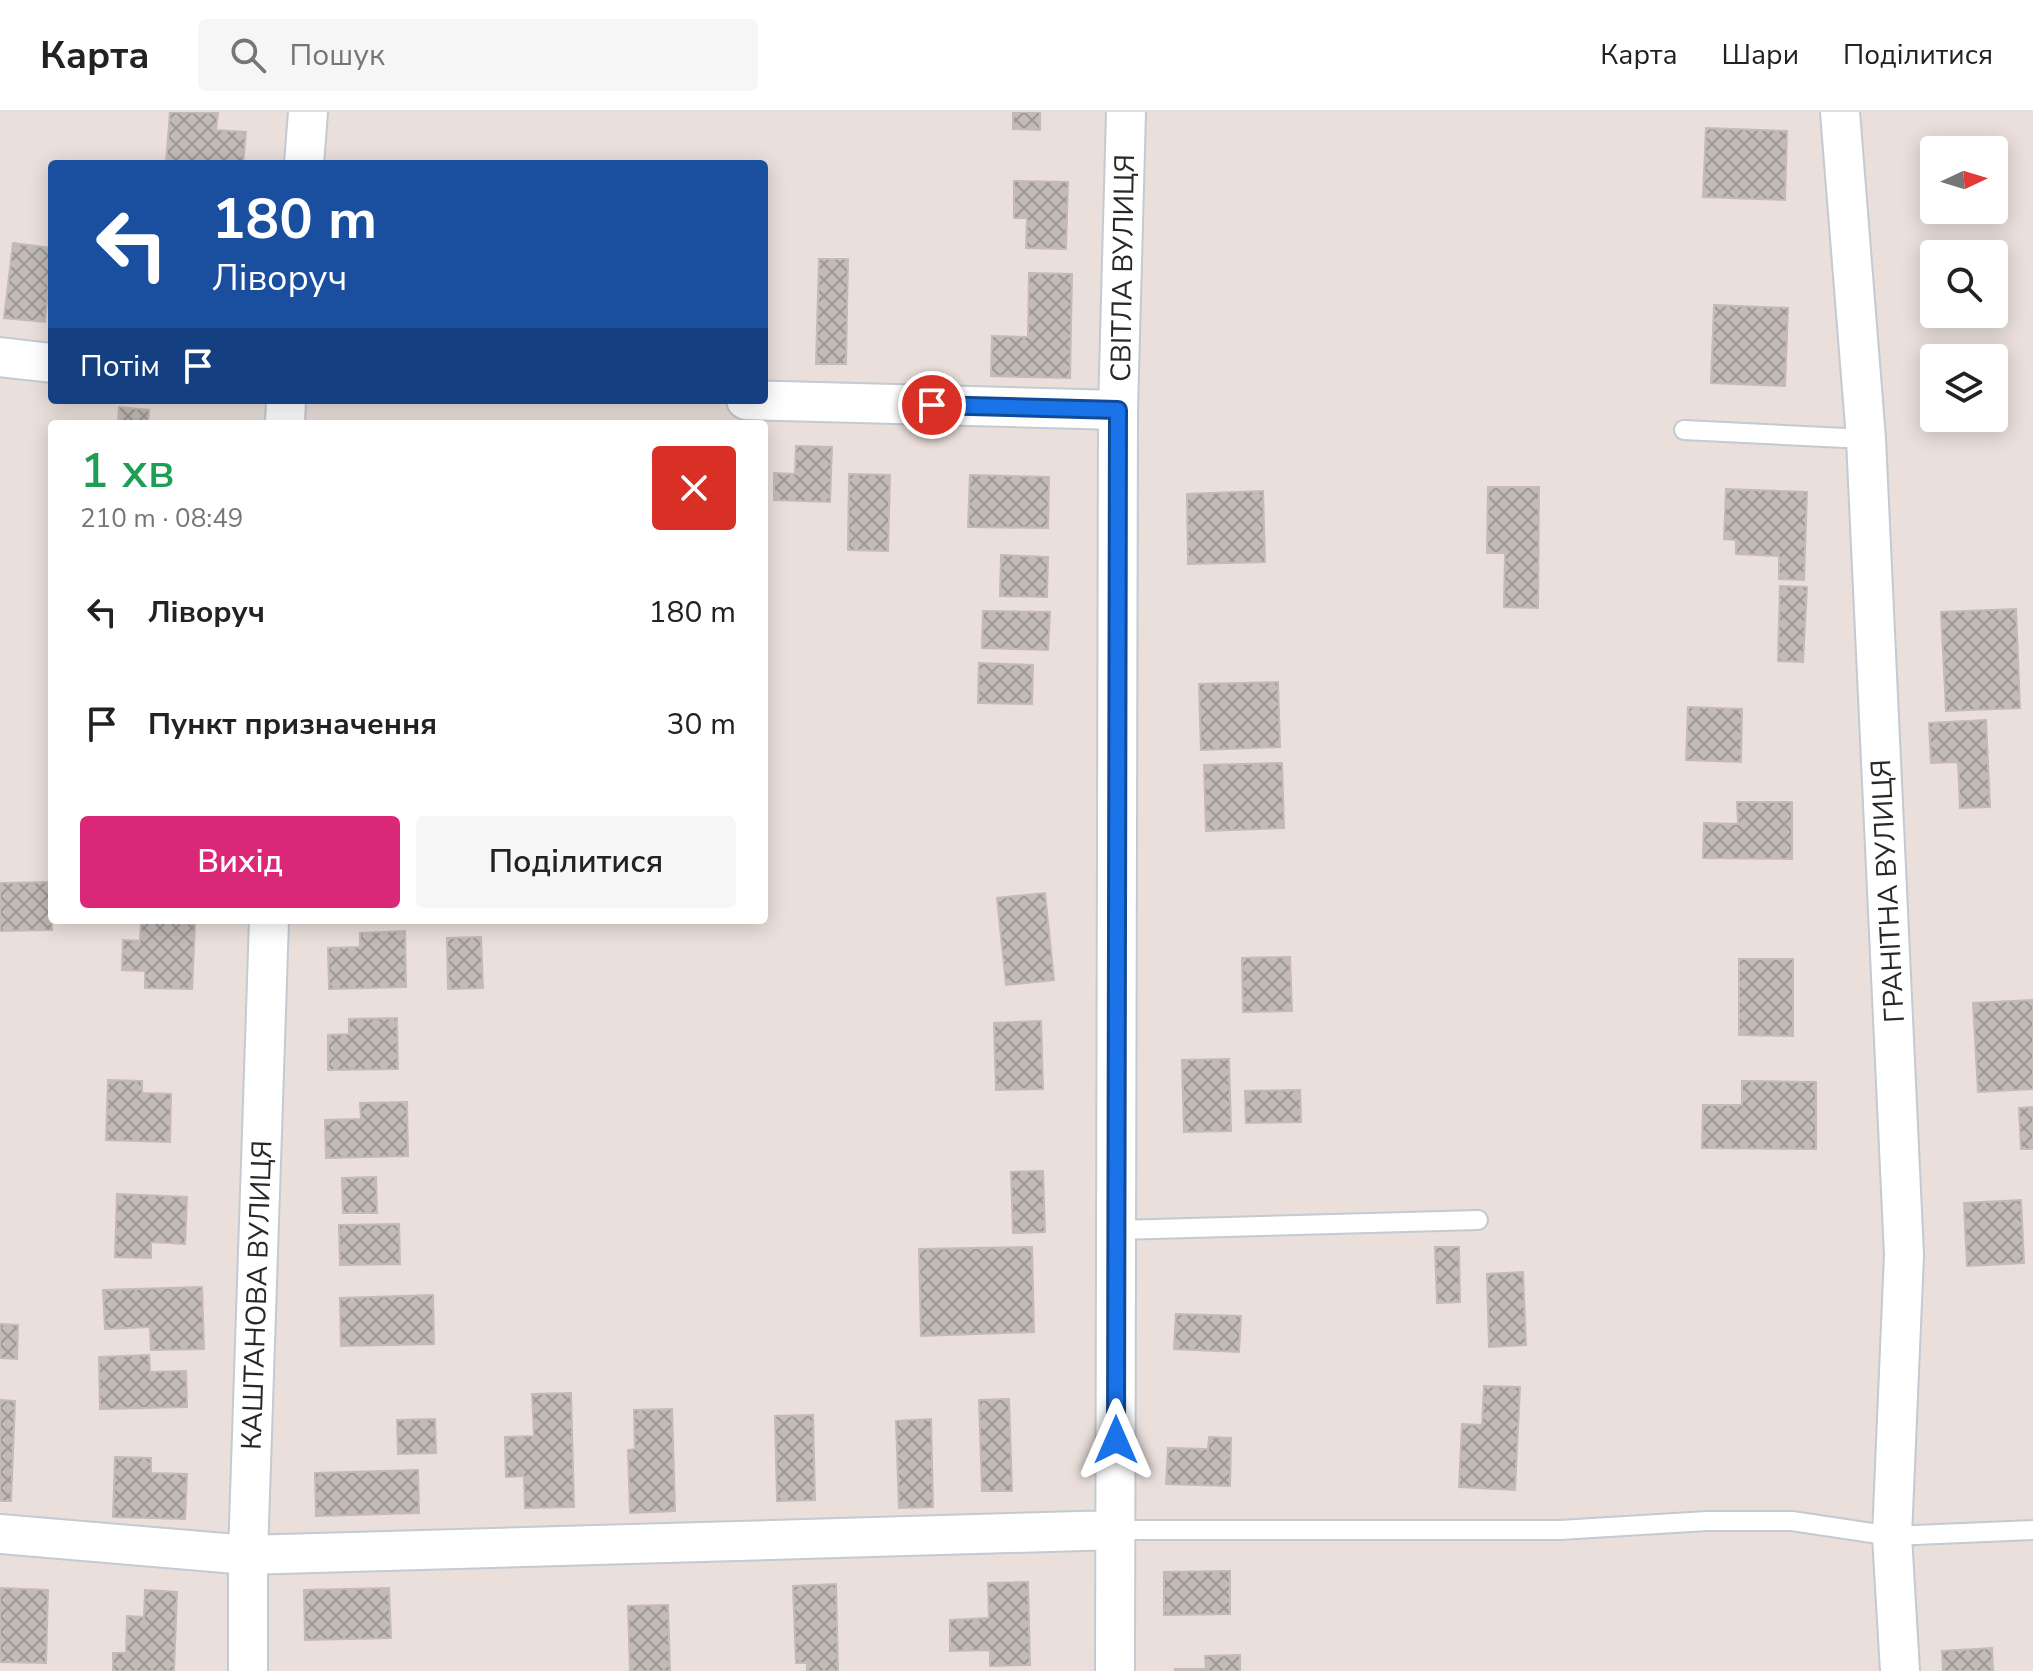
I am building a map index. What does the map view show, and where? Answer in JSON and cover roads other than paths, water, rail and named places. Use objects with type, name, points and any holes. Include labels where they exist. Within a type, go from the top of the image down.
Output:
[{"type":"street","points":[[304,160],[308,112]]},
{"type":"street","name":"СВІТЛА ВУЛИЦЯ","points":[[1115,1671],[1118,410],[1126,112]]},
{"type":"street","name":"ГРАНІТНА ВУЛИЦЯ","points":[[1840,112],[1866,439],[1904,1255],[1892,1536],[1900,1671]]},
{"type":"street","points":[[0,357],[48,363]]},
{"type":"street","points":[[768,401],[1118,410]]},
{"type":"street","name":"КАШТАНОВА ВУЛИЦЯ","points":[[248,1671],[248,1555],[269,924]]},
{"type":"street","points":[[0,1534],[248,1555],[1116,1530]]},
{"type":"lane","points":[[1684,430],[1866,439]]},
{"type":"lane","points":[[1117,1230],[1478,1220]]},
{"type":"lane","points":[[1116,1530],[1560,1530],[1707,1521],[1792,1521],[1892,1536],[2033,1530]]}]
